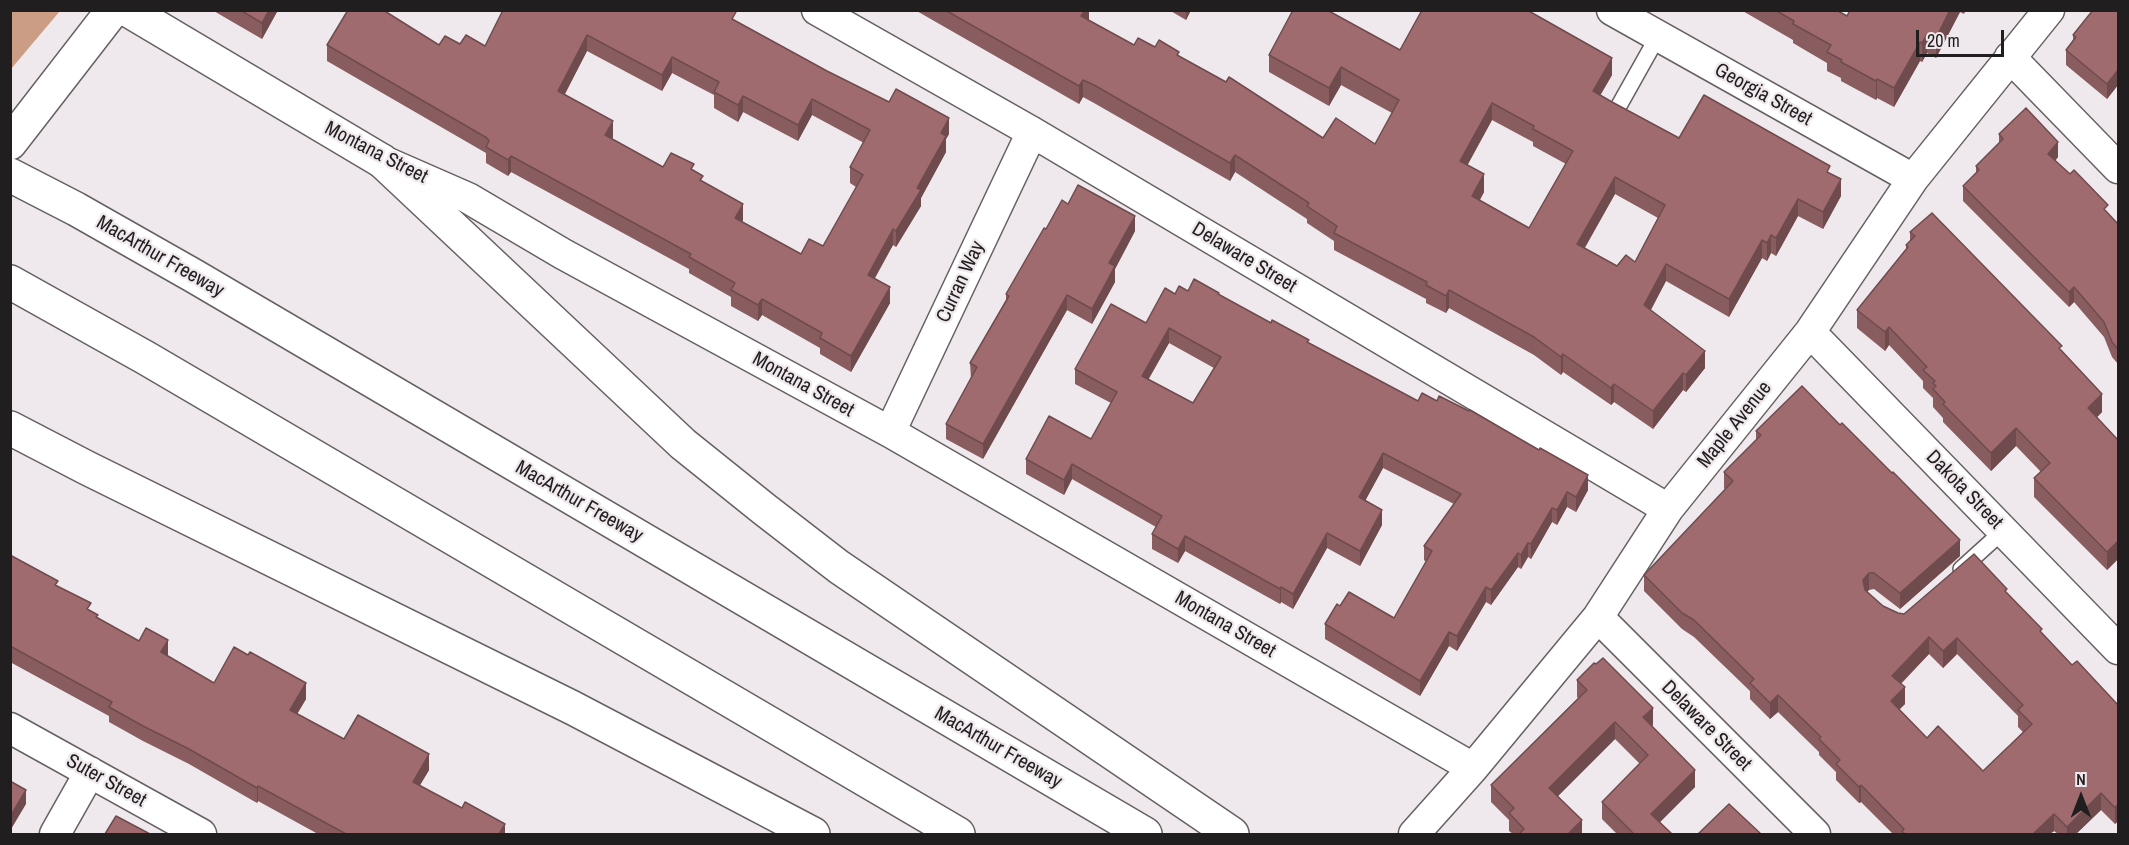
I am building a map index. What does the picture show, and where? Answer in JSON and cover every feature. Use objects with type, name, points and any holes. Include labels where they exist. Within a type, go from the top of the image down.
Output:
[{"type":"main road","points":[[10,143],[113,10]]},
{"type":"main road","name":"Montana Street","points":[[129,10],[382,161]]},
{"type":"main road","points":[[382,161],[683,444],[764,509],[839,567],[1232,834]]},
{"type":"main road","name":"MacArthur Freeway","points":[[10,175],[76,209],[194,276],[1145,834]]},
{"type":"main road","points":[[14,284],[156,364],[958,834]]},
{"type":"main road","points":[[10,428],[573,708],[813,834]]},
{"type":"street","name":"Delaware Street","points":[[817,10],[1032,132],[1668,509]]},
{"type":"street","name":"Georgia Street","points":[[1612,10],[1913,179]]},
{"type":"street","name":"Maple Avenue","points":[[1414,834],[1473,768],[1598,617],[1668,509],[1809,332],[1913,179],[2049,10]]},
{"type":"street","points":[[2010,57],[2118,168]]},
{"type":"street","name":"Curran Way","points":[[890,432],[1032,132]]},
{"type":"street","name":"Montana Street","points":[[382,161],[468,198],[562,254],[890,432],[1473,768]]},
{"type":"street","name":"Dakota Street","points":[[1809,332],[2118,649]]},
{"type":"street","name":"Delaware Street","points":[[1598,617],[1815,834]]},
{"type":"street","name":"Suter Street","points":[[10,728],[201,834]]},
{"type":"street","points":[[55,834],[90,772]]},
{"type":"lane","points":[[1616,111],[1658,36]]},
{"type":"lane","points":[[1953,576],[2004,531]]},
{"type":"shaded area","points":[[10,11],[60,11],[11,69]]},
{"type":"building","points":[[240,10],[269,10],[262,23]]},
{"type":"building","points":[[348,10],[383,10],[439,45],[445,36],[460,44],[466,35],[485,46],[503,10],[733,10],[736,12],[732,19],[889,102],[896,89],[949,118],[941,133],[946,136],[917,188],[921,190],[896,231],[893,229],[868,275],[890,287],[851,356],[820,338],[822,333],[762,299],[758,305],[731,290],[735,283],[689,257],[691,254],[511,156],[508,160],[486,147],[489,141],[487,138],[327,45]],"holes":[[[587,35],[662,75],[672,57],[719,82],[714,92],[738,105],[743,96],[798,125],[812,99],[870,130],[850,167],[863,175],[823,246],[809,239],[801,254],[735,218],[743,204],[700,180],[703,176],[691,169],[694,164],[671,153],[663,167],[605,135],[613,121],[558,91]]]},
{"type":"building","points":[[945,10],[1085,10],[1081,16],[1134,45],[1138,38],[1155,47],[1159,40],[1179,52],[1177,55],[1226,82],[1229,77],[1323,138],[1336,118],[1375,144],[1399,100],[1341,67],[1329,88],[1269,55],[1293,10],[1327,10],[1400,50],[1422,10],[1527,10],[1612,58],[1593,91],[1612,102],[1679,138],[1704,95],[1830,166],[1827,172],[1841,179],[1823,212],[1798,199],[1776,238],[1771,235],[1767,243],[1762,240],[1729,299],[1666,264],[1644,305],[1705,351],[1686,375],[1683,373],[1653,411],[1614,384],[1611,388],[1563,354],[1561,357],[1534,337],[1449,290],[1446,296],[1426,285],[1427,282],[1334,233],[1337,226],[1307,206],[1309,203],[1235,155],[1230,163],[1094,85],[1083,80],[1079,86]],"holes":[[[1492,103],[1573,151],[1529,228],[1472,196],[1484,174],[1460,161]],[[1615,177],[1665,205],[1635,262],[1626,255],[1617,266],[1577,244]]]},
{"type":"building","points":[[1775,10],[1836,10],[1847,16],[1850,10],[1950,10],[1936,38],[1927,34],[1922,43],[1920,42],[1894,88],[1841,62],[1842,60],[1827,52],[1831,45],[1793,24],[1794,21]]},
{"type":"building","points":[[2093,10],[2118,10],[2118,70],[2107,84],[2066,50],[2076,37],[2073,35]]},
{"type":"building","points":[[2026,108],[2058,142],[2048,154],[2070,174],[2074,170],[2108,205],[2104,209],[2118,224],[2118,349],[2112,342],[2104,322],[2074,287],[2069,292],[1963,186],[1979,170],[1976,166],[2003,139],[1999,134]]},
{"type":"building","points":[[1078,185],[1135,216],[1109,263],[1115,266],[1092,309],[1067,295],[983,444],[946,424],[977,367],[970,363],[1009,296],[1006,294],[1062,200],[1068,204]]},
{"type":"building","points":[[1932,213],[2062,346],[2059,348],[2102,394],[2088,408],[2118,440],[2118,543],[2107,552],[2034,478],[2050,463],[2016,428],[1991,453],[1943,404],[1945,402],[1933,389],[1936,386],[1933,383],[1935,381],[1923,370],[1927,367],[1889,327],[1885,332],[1857,310],[1908,247],[1906,245],[1915,236],[1910,232]]},
{"type":"building","points":[[1194,279],[1271,323],[1272,320],[1309,340],[1307,342],[1418,401],[1422,393],[1437,401],[1439,396],[1470,410],[1588,475],[1576,497],[1567,492],[1557,510],[1552,508],[1531,544],[1528,543],[1521,555],[1518,553],[1491,590],[1486,587],[1457,636],[1449,632],[1420,681],[1325,624],[1337,604],[1340,606],[1349,592],[1394,618],[1432,551],[1424,546],[1461,494],[1383,453],[1359,497],[1382,510],[1360,551],[1327,533],[1293,594],[1185,536],[1178,549],[1152,534],[1162,516],[1072,464],[1064,480],[1026,459],[1049,416],[1091,439],[1117,392],[1075,369],[1111,304],[1146,323],[1165,288],[1175,294],[1179,286],[1188,291]],"holes":[[[1169,328],[1221,357],[1193,403],[1142,376]]]},
{"type":"building","points":[[1802,386],[1840,425],[1842,423],[1893,472],[1960,540],[1900,593],[1874,573],[1869,573],[1863,580],[1865,590],[1883,606],[1904,614],[1974,554],[2072,665],[2077,661],[2118,705],[2118,804],[2115,808],[2101,793],[2067,827],[2054,814],[2033,834],[1905,834],[1902,831],[1904,829],[1861,785],[1859,787],[1836,764],[1840,760],[1819,739],[1821,737],[1778,695],[1770,703],[1750,683],[1754,679],[1644,575],[1733,481],[1724,472],[1761,435],[1756,431]],"holes":[[[1929,637],[1943,651],[1957,638],[2023,705],[2018,710],[2032,724],[1983,771],[1938,726],[1927,738],[1891,701],[1905,687],[1892,676]]]},
{"type":"building","points":[[10,555],[58,581],[55,585],[91,603],[87,609],[98,615],[96,617],[139,641],[146,628],[168,640],[161,652],[214,683],[234,647],[248,655],[250,652],[306,683],[290,710],[344,739],[358,715],[429,754],[413,782],[462,808],[465,802],[505,824],[499,834],[346,834],[258,786],[257,788],[109,707],[112,702],[10,646]]},
{"type":"building","points":[[1603,658],[1653,708],[1643,717],[1695,770],[1651,814],[1672,834],[1634,834],[1602,802],[1648,755],[1615,722],[1549,788],[1582,820],[1568,834],[1522,834],[1520,833],[1524,829],[1509,813],[1514,808],[1491,785],[1587,690],[1577,680],[1594,663],[1596,664]]},
{"type":"building","points":[[10,781],[26,790],[10,817]]},
{"type":"building","points":[[1729,804],[1761,834],[1698,834]]},
{"type":"building","points":[[116,816],[150,834],[105,834]]}]
